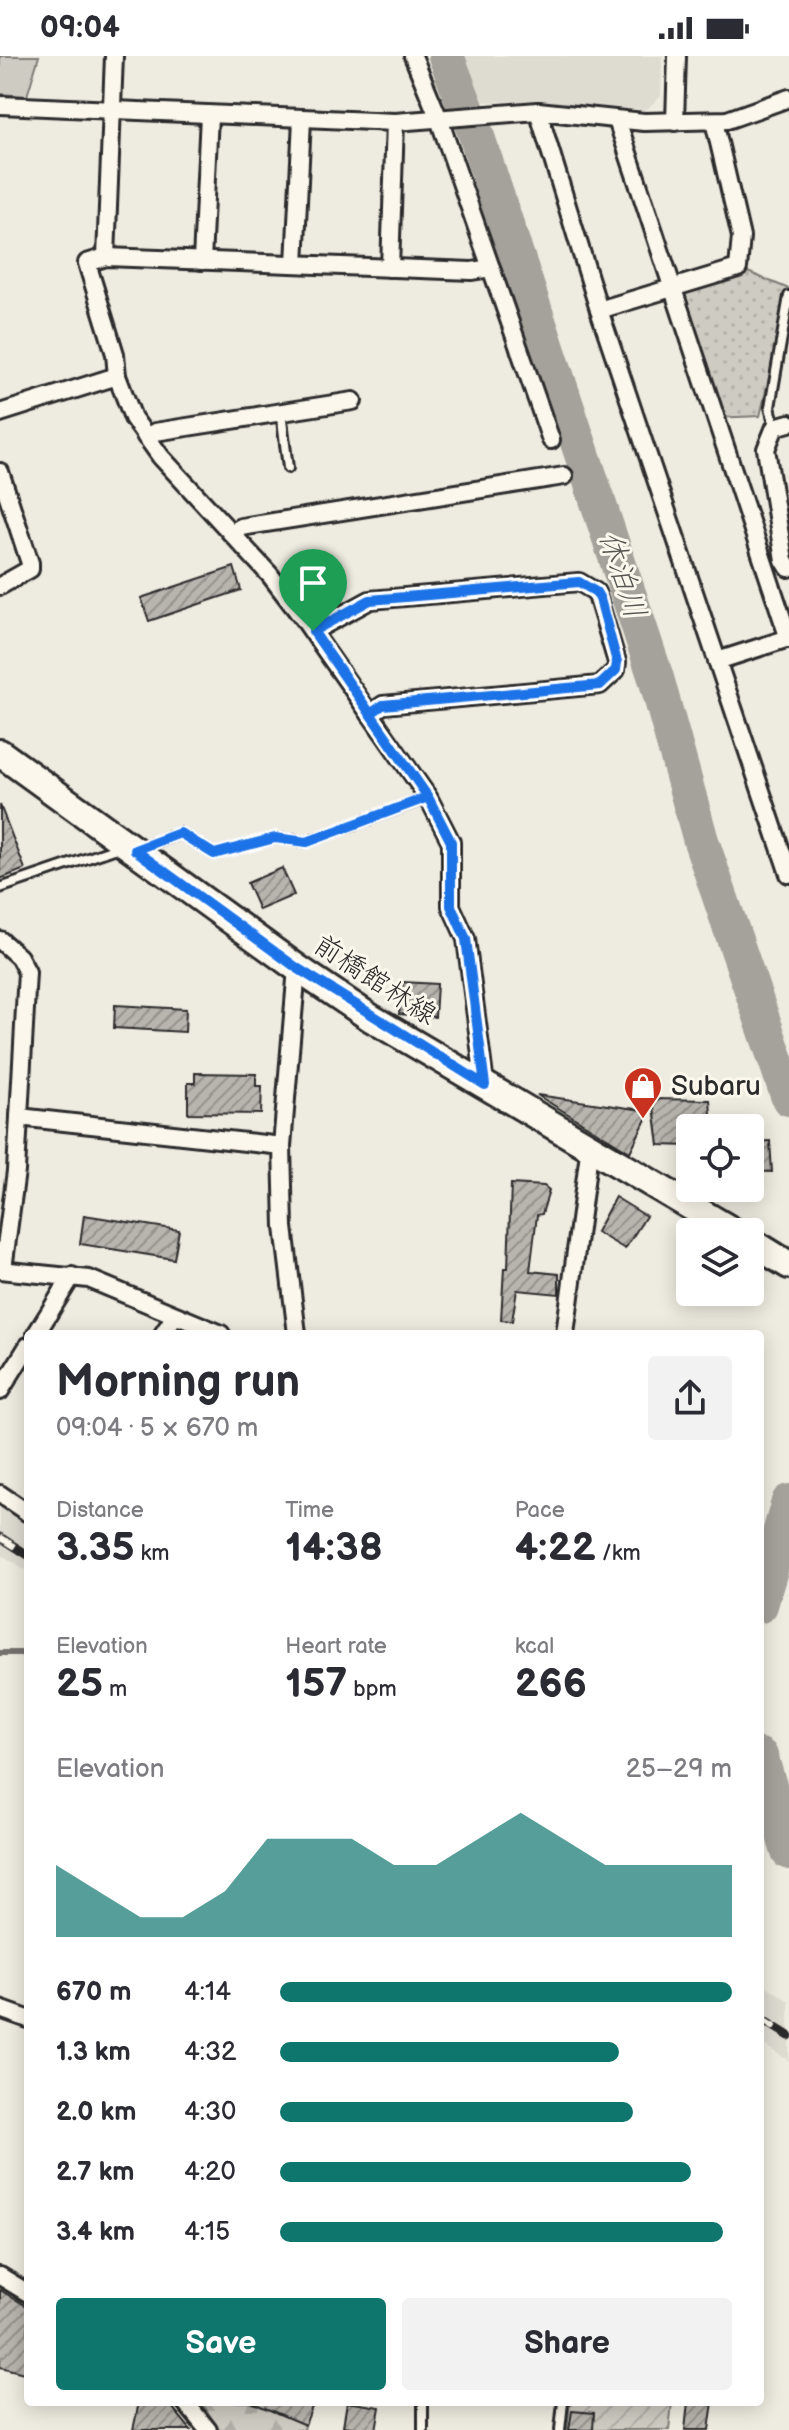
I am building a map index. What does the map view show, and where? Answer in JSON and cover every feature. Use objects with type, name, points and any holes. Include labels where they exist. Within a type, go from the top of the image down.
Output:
[{"type":"main road","name":"前橋館林線","points":[[0,753],[297,968],[485,1085],[711,1218]]},
{"type":"main road","points":[[764,1250],[789,1265]]},
{"type":"street","points":[[106,257],[114,56]]},
{"type":"street","points":[[413,56],[447,118],[491,268],[551,440]]},
{"type":"street","points":[[675,122],[677,56]]},
{"type":"street","points":[[0,105],[395,122],[538,111],[617,120],[675,122],[727,120],[789,98]]},
{"type":"street","points":[[538,111],[599,310],[789,874]]},
{"type":"street","points":[[202,261],[209,115]]},
{"type":"street","points":[[295,264],[302,119]]},
{"type":"street","points":[[617,120],[789,638],[717,661]]},
{"type":"street","points":[[599,310],[738,268],[741,237],[714,121]]},
{"type":"street","points":[[390,268],[395,122]]},
{"type":"street","points":[[485,1085],[466,939],[451,906],[451,842],[428,797],[313,631],[270,575],[146,437],[133,418],[117,376],[115,354],[87,263],[106,257],[472,271],[491,268]]},
{"type":"street","points":[[0,413],[117,376]]},
{"type":"street","points":[[146,437],[155,432],[353,401]]},
{"type":"street","points":[[782,425],[767,441],[767,467],[784,560],[789,568]]},
{"type":"street","points":[[0,472],[30,569],[0,586]]},
{"type":"street","points":[[231,533],[241,527],[564,476]]},
{"type":"street","points":[[313,631],[336,616],[383,598],[579,582],[596,592],[617,662],[616,670],[600,685],[383,705],[370,714]]},
{"type":"street","points":[[0,940],[19,957],[27,972],[19,1117],[1,1270],[89,1279],[211,1330]]},
{"type":"street","points":[[297,968],[282,1146],[284,1227],[297,1330]]},
{"type":"street","points":[[19,1117],[282,1146]]},
{"type":"street","points":[[566,1330],[590,1145]]},
{"type":"street","points":[[38,1330],[72,1276]]},
{"type":"street","points":[[166,1330],[175,1316]]},
{"type":"street","points":[[0,1391],[24,1352]]},
{"type":"street","points":[[0,1494],[24,1510]]},
{"type":"street","points":[[0,2009],[24,2018]]},
{"type":"street","points":[[0,2276],[24,2291]]},
{"type":"street","points":[[188,2406],[208,2430]]},
{"type":"lane","points":[[782,425],[770,407],[789,296]]},
{"type":"lane","points":[[281,412],[288,468]]},
{"type":"lane","points":[[0,888],[180,833],[214,854],[275,838],[307,842],[428,797]]},
{"type":"lane","points":[[423,2406],[423,2430]]},
{"type":"lane","points":[[560,2430],[563,2406]]},
{"type":"shaded area","points":[[456,56],[662,56],[661,96],[646,110],[537,101],[480,102]]},
{"type":"shaded area","points":[[0,1507],[24,1522],[24,1569],[0,1554]]},
{"type":"shaded area","points":[[764,1985],[789,2001],[789,2061],[764,2045]]},
{"type":"green space","points":[[0,56],[39,56],[27,96],[0,94]]},
{"type":"green space","points":[[738,268],[789,289],[789,294],[760,416],[714,418],[672,289]]},
{"type":"green space","points":[[204,2406],[269,2406],[268,2409],[305,2425],[304,2430],[219,2430]]},
{"type":"green space","points":[[570,2406],[672,2406],[669,2430],[567,2430]]},
{"type":"building","points":[[234,567],[241,590],[149,621],[141,598]]},
{"type":"building","points":[[0,805],[25,869],[0,879]]},
{"type":"building","points":[[282,868],[294,895],[259,910],[247,883]]},
{"type":"building","points":[[403,982],[437,984],[435,1017],[399,1014]]},
{"type":"building","points":[[115,1005],[186,1009],[185,1032],[114,1028]]},
{"type":"building","points":[[195,1073],[256,1074],[256,1086],[262,1086],[261,1114],[188,1113],[188,1083],[195,1083]]},
{"type":"building","points":[[537,1095],[650,1111],[630,1152]]},
{"type":"building","points":[[653,1099],[710,1100],[711,1114],[676,1114],[676,1146],[659,1145]]},
{"type":"building","points":[[764,1141],[770,1141],[772,1172],[764,1172]]},
{"type":"building","points":[[511,1184],[544,1186],[549,1190],[542,1214],[537,1215],[530,1271],[559,1274],[559,1294],[517,1290],[512,1321],[501,1320],[504,1268],[508,1268]]},
{"type":"building","points":[[615,1197],[646,1216],[625,1249],[596,1232]]},
{"type":"building","points":[[84,1215],[179,1230],[174,1259],[80,1244]]},
{"type":"building","points":[[0,2290],[24,2305],[24,2373],[0,2367]]},
{"type":"building","points":[[138,2406],[171,2406],[191,2430],[133,2430]]},
{"type":"building","points":[[260,2406],[312,2406],[305,2425]]},
{"type":"building","points":[[346,2406],[380,2407],[376,2430],[343,2426]]},
{"type":"building","points":[[688,2406],[712,2406],[709,2430],[685,2430]]},
{"type":"building","points":[[572,2411],[594,2413],[593,2430],[569,2430]]},
{"type":"waterway","name":"休泊川","points":[[446,56],[476,134],[656,678],[701,841],[789,1098]]},
{"type":"waterway","name":"休泊川","points":[[764,1591],[789,1502]]},
{"type":"waterway","points":[[0,1653],[24,1655]]},
{"type":"waterway","name":"休泊川","points":[[764,1769],[789,1852]]},
{"type":"waterway","name":"休泊川","points":[[764,1787],[772,1786]]},
{"type":"railway","points":[[0,1537],[24,1552]]},
{"type":"railway","points":[[764,2020],[789,2036]]},
{"type":"place","name":"Subaru","points":[[643,1120]]},
{"type":"route","points":[[313,631],[336,616],[370,600],[383,598],[579,582],[596,592],[600,599],[617,662],[616,670],[600,685],[383,705],[370,714],[428,797],[451,842],[451,906],[466,939],[485,1085],[371,1018],[135,850],[180,833],[214,854],[275,838],[307,842],[428,797],[313,631]]}]
